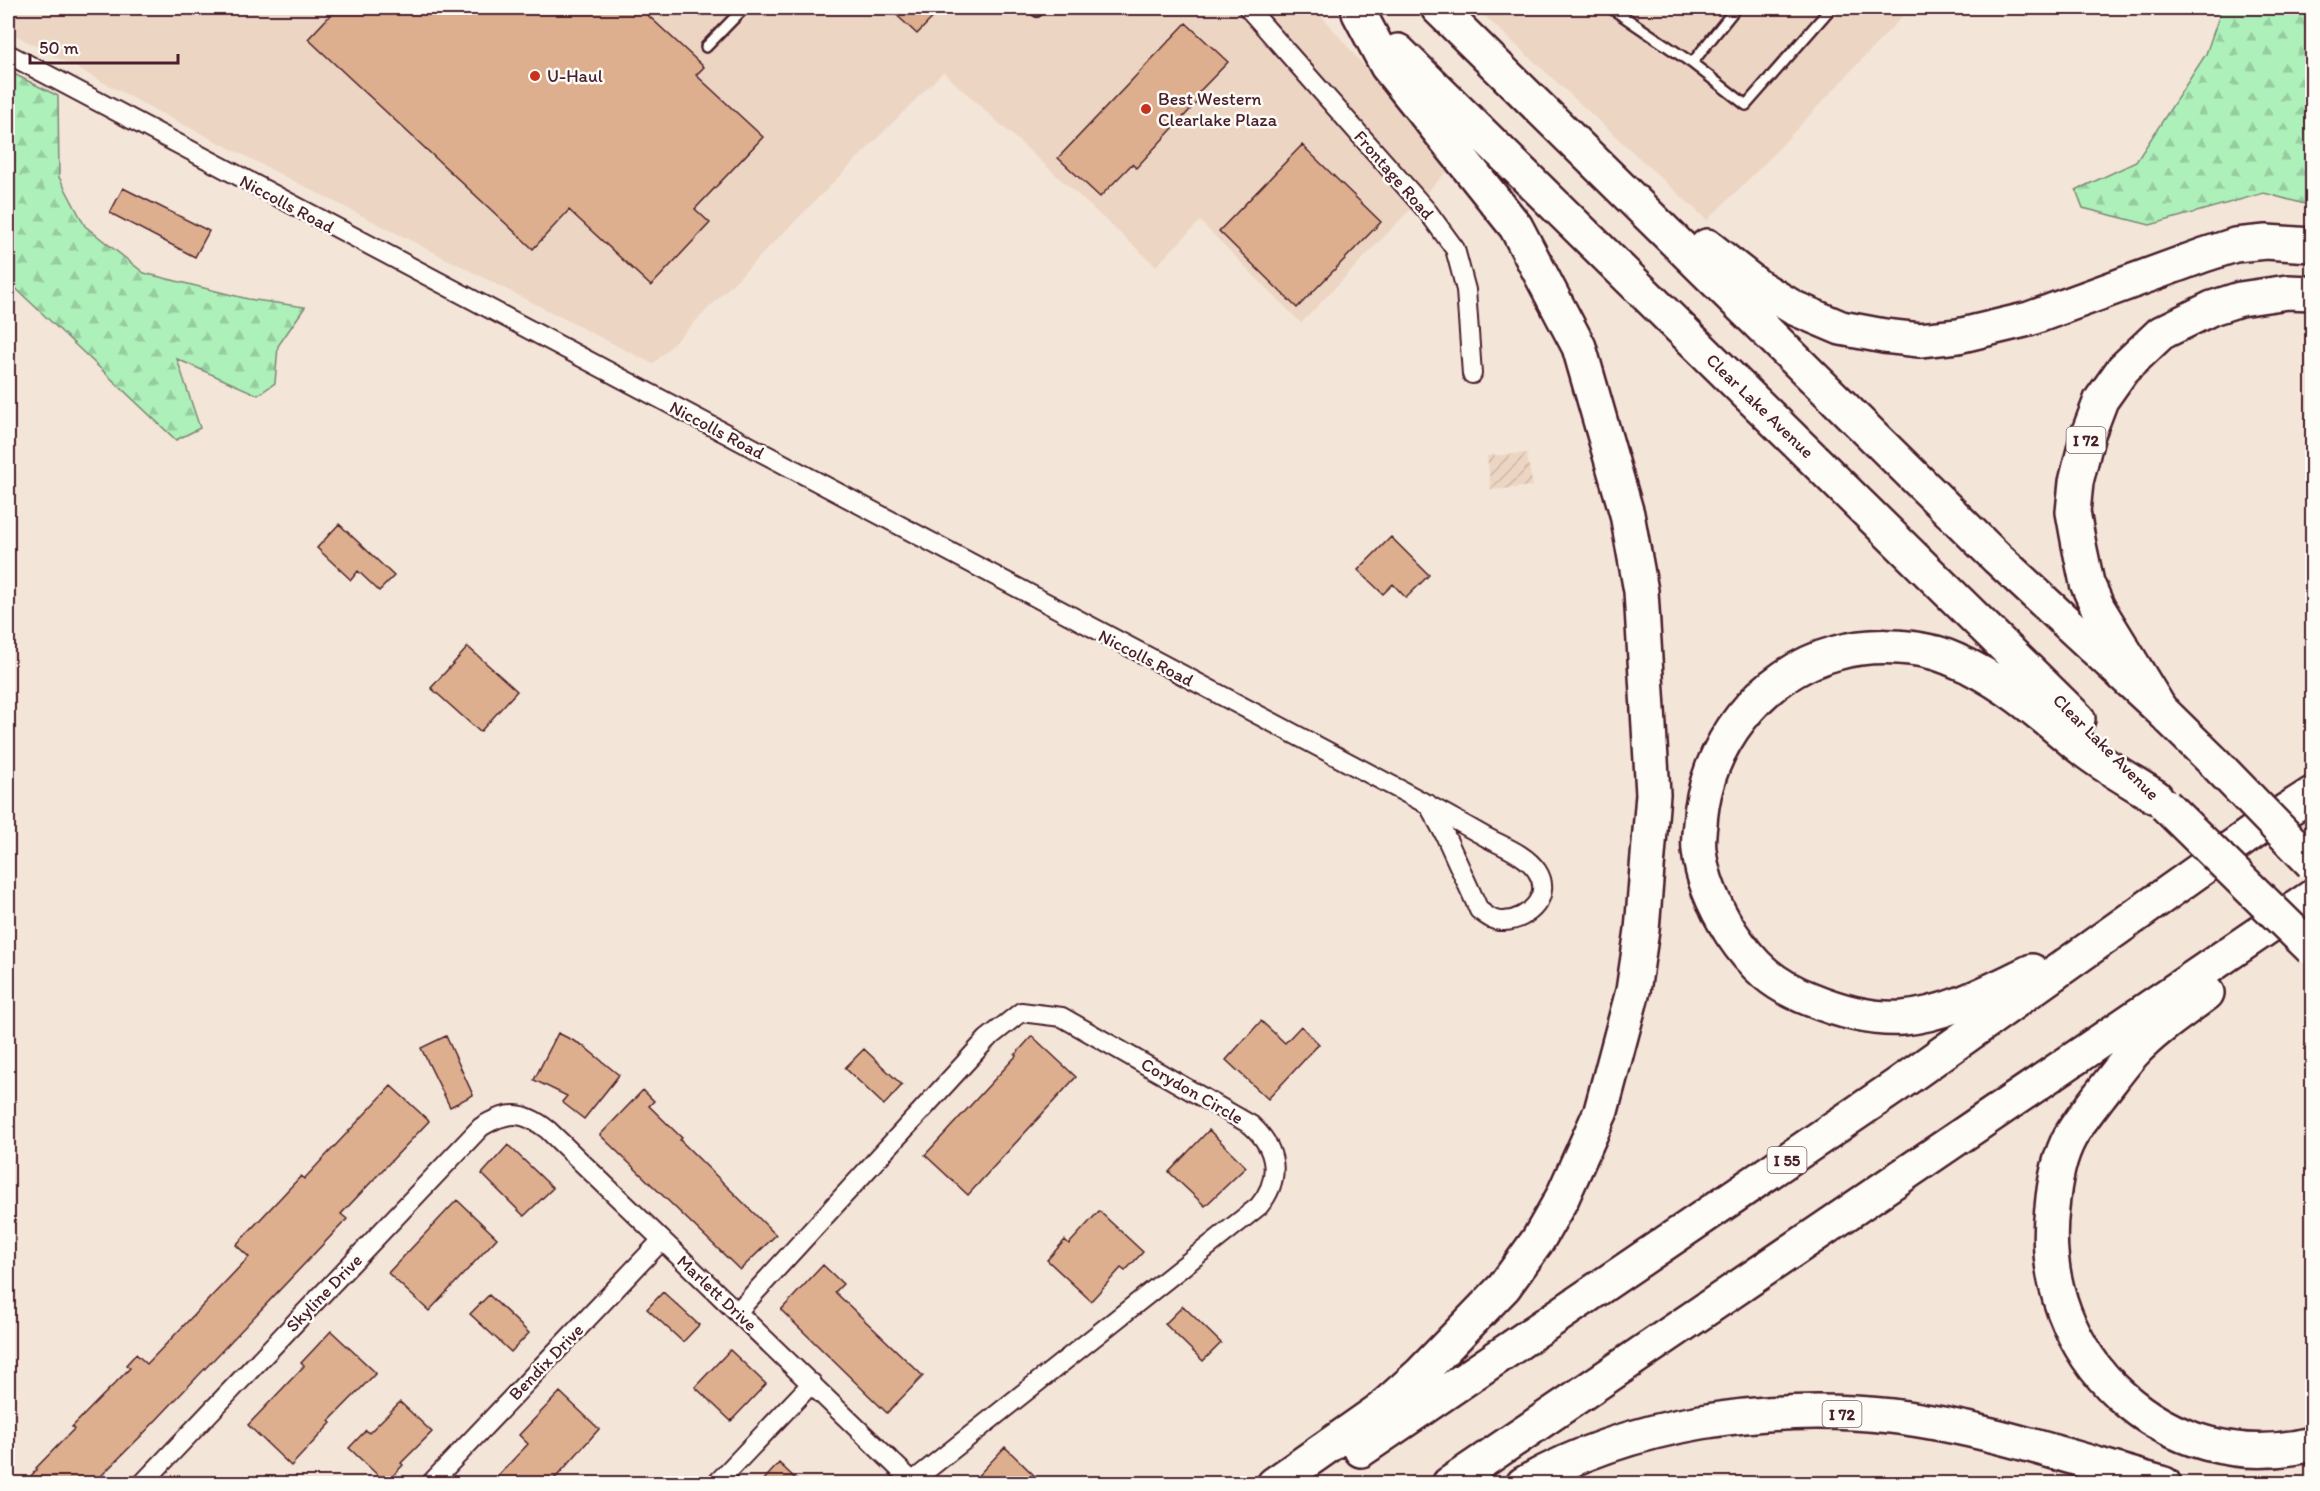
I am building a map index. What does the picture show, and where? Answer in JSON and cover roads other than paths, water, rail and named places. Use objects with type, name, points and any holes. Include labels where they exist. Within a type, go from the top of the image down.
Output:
[{"type":"highway","points":[[1438,8],[1997,558],[2160,709]]},
{"type":"highway","points":[[1274,1484],[1381,1409],[1421,1373],[1503,1287],[1538,1240],[1562,1198],[1601,1111],[1633,991],[1642,930],[1653,794],[1641,591],[1627,514],[1579,348],[1516,227],[1387,66],[1356,10]]},
{"type":"highway","name":"Clear Lake Avenue","points":[[1356,10],[2161,801]]},
{"type":"highway","points":[[1592,158],[1759,287],[1794,308],[1841,328],[1884,336],[1920,340],[1958,336],[2029,320],[2235,245],[2266,243],[2313,245]]},
{"type":"highway","name":"I 72","points":[[2313,293],[2288,292],[2240,298],[2212,308],[2162,333],[2123,369],[2101,400],[2088,434],[2076,482],[2073,512],[2087,583],[2113,635],[2160,709],[2313,863]]},
{"type":"highway","points":[[2125,924],[2031,972],[1953,1006],[1902,1018],[1867,1016],[1832,1008],[1798,995],[1769,978],[1745,955],[1720,916],[1707,887],[1698,849],[1701,811],[1707,780],[1732,728],[1762,697],[1789,674],[1836,652],[1869,647],[1902,648],[1937,653],[2000,682],[2087,752],[2161,801],[2313,949]]},
{"type":"highway","points":[[2256,830],[2313,781]]},
{"type":"highway","name":"I 55","points":[[1312,1484],[1896,1086],[2256,830],[2313,794]]},
{"type":"highway","points":[[2311,898],[2259,955],[2156,1032],[2133,1053],[2104,1089],[2069,1138],[2053,1196],[2049,1234],[2052,1265],[2060,1298],[2073,1335],[2089,1362],[2115,1391],[2144,1415],[2193,1437],[2230,1448],[2263,1451],[2290,1450],[2313,1444]]},
{"type":"highway","points":[[1449,1484],[2311,898]]},
{"type":"highway","name":"I 72","points":[[1523,1484],[1587,1454],[1670,1429],[1754,1414],[1800,1413],[1891,1416],[1939,1424],[2164,1484]]},
{"type":"street","name":"Frontage Road","points":[[1248,8],[1428,212],[1455,249],[1466,290],[1472,374]]},
{"type":"street","name":"Niccolls Road","points":[[8,54],[383,256],[631,384],[998,581],[1428,804],[1530,862],[1542,877],[1542,894],[1535,908],[1521,916],[1502,922],[1490,918],[1479,910],[1445,835],[1428,804]]},
{"type":"street","name":"Corydon Circle","points":[[738,1311],[987,1039],[1021,1012],[1062,1017],[1251,1125],[1262,1135],[1272,1150],[1273,1176],[1267,1196],[1259,1206],[914,1482]]},
{"type":"street","name":"Marlett Drive","points":[[512,1114],[535,1120],[548,1130],[914,1482]]},
{"type":"street","name":"Skyline Drive","points":[[142,1484],[481,1127],[493,1119],[512,1114]]},
{"type":"street","name":"Bendix Drive","points":[[430,1484],[662,1240]]},
{"type":"street","points":[[716,1484],[812,1383]]},
{"type":"lane","points":[[706,47],[744,8]]},
{"type":"lane","points":[[1033,8],[1038,11],[1041,8]]},
{"type":"lane","points":[[1611,8],[1692,63],[1746,105],[1831,8]]},
{"type":"lane","points":[[1692,63],[1736,8]]},
{"type":"place","name":"U-Haul","points":[[535,76]]},
{"type":"place","name":"Best Western Clearlake Plaza","points":[[1146,109]]}]
